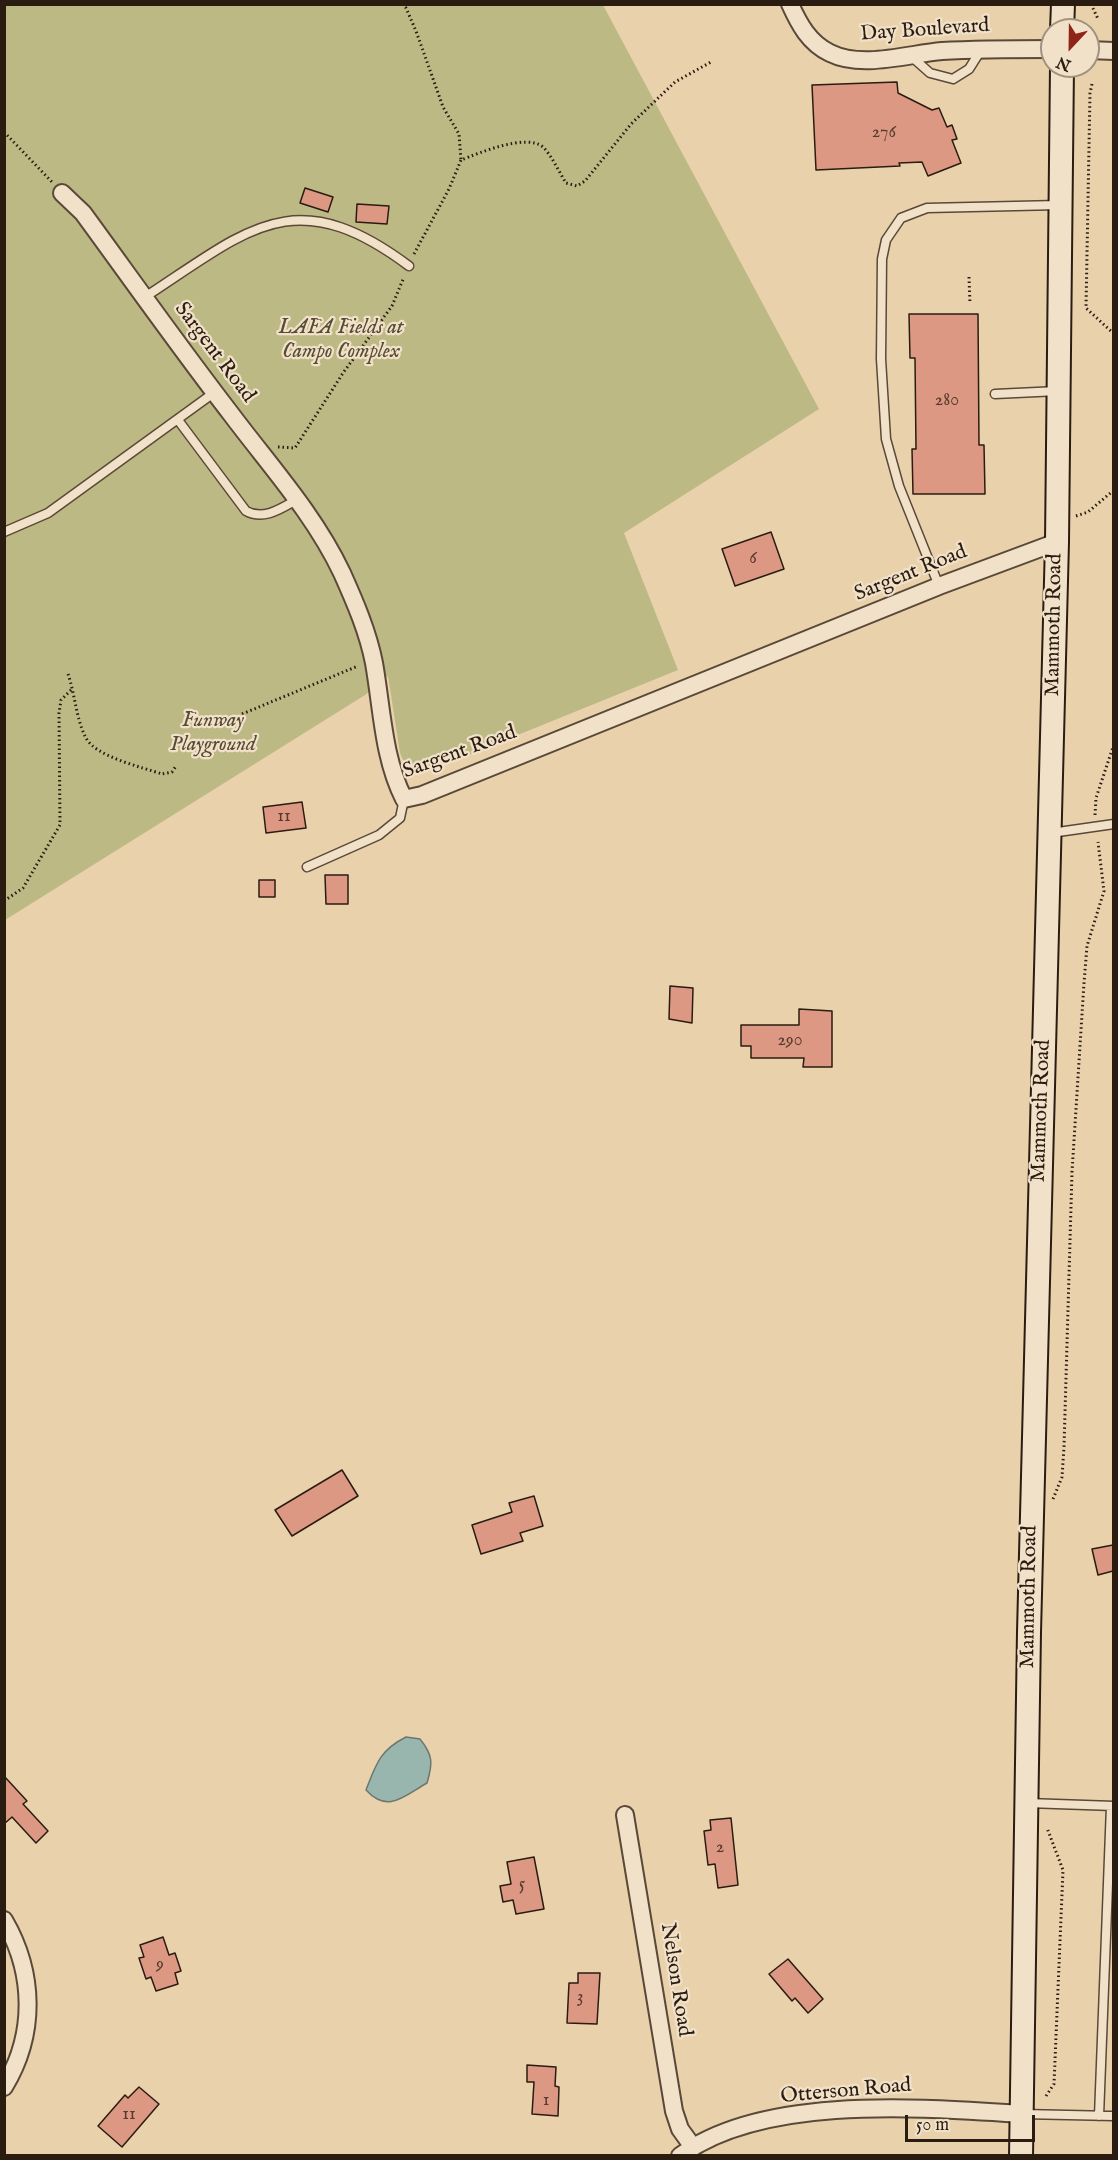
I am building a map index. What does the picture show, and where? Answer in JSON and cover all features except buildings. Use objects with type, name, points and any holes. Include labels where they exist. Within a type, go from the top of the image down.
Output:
[{"type":"main road","name":"Mammoth Road","points":[[1020,2156],[1022,1930],[1057,542],[1062,78]]},
{"type":"street","name":"Day Boulevard","points":[[790,4],[803,29],[828,52],[841,58],[863,60],[982,49],[1040,49]]},
{"type":"street","name":"Sargent Road","points":[[62,192],[82,213],[298,499],[330,549],[356,604],[373,660],[387,748],[404,799],[422,795],[939,586],[1057,542]]},
{"type":"street","name":"Nelson Road","points":[[625,1815],[674,2111],[687,2151]]},
{"type":"street","points":[[4,1920],[23,1961],[28,2001],[24,2041],[4,2087]]},
{"type":"street","name":"Otterson Road","points":[[687,2151],[721,2133],[762,2122],[840,2110],[922,2108],[1022,2114]]},
{"type":"lane","points":[[910,54],[930,73],[953,79],[969,69],[982,49]]},
{"type":"lane","points":[[939,586],[899,486],[886,439],[881,359],[882,259],[886,240],[901,218],[927,208],[1059,205]]},
{"type":"lane","points":[[145,297],[238,237],[274,222],[295,219],[313,220],[364,236],[409,266]]},
{"type":"lane","points":[[995,394],[1059,391]]},
{"type":"lane","points":[[4,532],[48,513],[215,392]]},
{"type":"lane","points":[[178,420],[246,512],[252,515],[271,513],[298,499]]},
{"type":"lane","points":[[307,867],[379,835],[400,818],[404,799]]},
{"type":"lane","points":[[1050,834],[1113,824]]},
{"type":"lane","points":[[1026,1803],[1112,1806],[1099,2116]]},
{"type":"lane","points":[[1022,2114],[1113,2116]]},
{"type":"path","points":[[258,449],[284,446],[295,448],[343,373],[392,306],[461,160],[459,134],[443,107],[416,31],[402,4]]},
{"type":"path","points":[[1091,4],[1098,18]]},
{"type":"path","points":[[461,160],[527,141],[537,143],[544,149],[566,183],[577,186],[585,181],[631,124],[675,82],[711,62]]},
{"type":"path","points":[[1092,84],[1086,308],[1113,334]]},
{"type":"path","points":[[4,132],[62,192]]},
{"type":"path","points":[[969,277],[970,304]]},
{"type":"path","points":[[1076,516],[1088,512],[1113,490]]},
{"type":"path","points":[[242,714],[373,660]]},
{"type":"path","points":[[68,674],[82,729],[92,746],[162,774],[172,772],[176,766]]},
{"type":"path","points":[[4,901],[23,888],[60,825],[59,713],[61,699],[73,688]]},
{"type":"path","points":[[1095,815],[1096,798],[1113,744]]},
{"type":"path","points":[[1053,1499],[1062,1477],[1064,1447],[1072,1172],[1087,946],[1104,891],[1098,842]]},
{"type":"path","points":[[1045,1822],[1063,1870],[1054,2084],[1046,2096]]},
{"type":"green space","name":"LAFA Fields at Campo Complex","points":[[5,5],[603,5],[819,409],[624,533],[678,670],[456,760],[408,771],[400,753],[388,676],[365,695],[5,920]]},
{"type":"water","points":[[406,1737],[420,1739],[430,1755],[431,1765],[427,1783],[396,1800],[382,1801],[366,1790],[380,1759],[390,1747]]},
{"type":"park label","name":"Funway Playground","points":[[213,734]]}]
